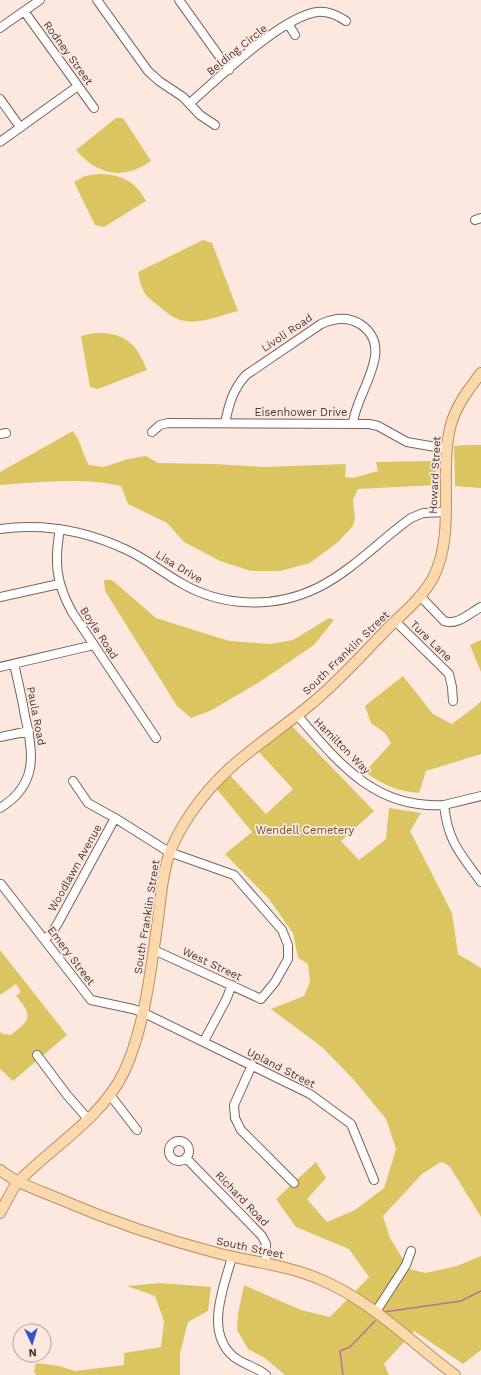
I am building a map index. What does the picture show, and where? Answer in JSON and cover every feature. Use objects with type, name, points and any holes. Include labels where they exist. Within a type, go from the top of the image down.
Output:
[{"type":"main road","name":"Howard Street","points":[[429,585],[440,559],[444,540],[447,449],[454,416],[481,373]]},
{"type":"main road","name":"South Franklin Street","points":[[0,1213],[19,1181],[88,1119],[110,1095],[124,1072],[130,1058],[142,1012],[154,950],[162,886],[170,852],[184,824],[218,778],[238,760],[297,715],[330,687],[420,596],[429,585]]},
{"type":"main road","name":"South Street","points":[[0,1170],[19,1181],[103,1217],[181,1243],[298,1271],[329,1283],[352,1296],[376,1313],[455,1375]]},
{"type":"street","points":[[0,28],[40,0]]},
{"type":"street","points":[[97,0],[148,71],[190,103],[200,115],[215,125]]},
{"type":"street","points":[[179,0],[229,70]]},
{"type":"street","name":"Rodney Street","points":[[24,11],[94,108]]},
{"type":"street","name":"Belding Circle","points":[[190,103],[267,38],[289,25],[310,14],[318,12],[336,15],[346,21]]},
{"type":"street","points":[[289,25],[295,35]]},
{"type":"street","points":[[0,142],[78,86]]},
{"type":"street","points":[[0,99],[20,127]]},
{"type":"street","name":"Livoli Road","points":[[225,423],[231,397],[246,375],[321,324],[328,320],[345,318],[353,320],[365,328],[371,335],[376,350],[373,368],[356,407],[353,423]]},
{"type":"street","name":"Eisenhower Drive","points":[[152,432],[160,425],[168,423],[353,423],[378,426],[407,442],[447,449]]},
{"type":"street","name":"Lisa Drive","points":[[0,529],[26,527],[60,529],[89,535],[126,549],[181,583],[208,596],[235,602],[261,603],[292,597],[317,588],[341,573],[411,518],[423,513],[445,512]]},
{"type":"street","name":"Boyle Road","points":[[60,529],[56,549],[59,584],[72,612],[156,738]]},
{"type":"street","points":[[0,597],[59,584]]},
{"type":"street","points":[[420,596],[444,621],[448,622],[456,622],[481,607]]},
{"type":"street","name":"Ture Lane","points":[[395,621],[449,674],[453,702]]},
{"type":"street","points":[[0,667],[94,646]]},
{"type":"street","name":"Paula Road","points":[[0,808],[13,799],[28,778],[32,761],[29,731],[14,664]]},
{"type":"street","name":"Hamilton Way","points":[[297,715],[349,771],[364,784],[379,793],[400,800],[426,805],[444,805],[481,796]]},
{"type":"street","points":[[0,737],[29,731]]},
{"type":"street","points":[[73,780],[88,803],[115,818]]},
{"type":"street","points":[[444,805],[446,822],[450,836],[481,882]]},
{"type":"street","name":"Woodlawn Avenue","points":[[44,939],[58,923],[115,818],[170,852],[234,875],[282,930],[288,944],[288,959],[275,982],[261,999]]},
{"type":"street","name":"Emery Street","points":[[1,884],[91,1000],[142,1012]]},
{"type":"street","name":"West Street","points":[[154,950],[261,999]]},
{"type":"street","points":[[204,1041],[232,986]]},
{"type":"street","name":"Upland Street","points":[[142,1012],[305,1091],[347,1121],[354,1131],[374,1180]]},
{"type":"street","points":[[37,1055],[67,1095],[88,1119]]},
{"type":"street","points":[[252,1065],[234,1105],[237,1124],[294,1183]]},
{"type":"street","points":[[110,1095],[138,1130]]},
{"type":"street","name":"Richard Road","points":[[186,1158],[262,1236],[266,1244],[266,1263]]},
{"type":"street","points":[[376,1313],[406,1265],[411,1251]]},
{"type":"street","points":[[232,1256],[219,1307],[218,1319],[220,1337],[225,1348],[236,1358],[266,1375]]},
{"type":"green space","points":[[116,118],[123,118],[151,161],[130,171],[121,173],[111,172],[102,170],[93,165],[76,150]]},
{"type":"green space","points":[[97,174],[113,175],[132,183],[146,201],[104,227],[95,225],[74,182],[85,176]]},
{"type":"green space","points":[[203,240],[212,243],[238,311],[200,321],[185,321],[175,318],[147,296],[142,289],[138,272]]},
{"type":"green space","points":[[94,333],[113,334],[128,341],[138,352],[147,370],[98,389],[90,387],[81,336]]},
{"type":"green space","points":[[73,431],[89,465],[104,467],[128,459],[146,456],[158,463],[264,467],[346,464],[345,477],[353,478],[378,471],[376,462],[436,461],[437,485],[358,489],[353,500],[355,519],[353,526],[338,542],[310,563],[280,571],[251,571],[220,561],[184,542],[167,523],[128,504],[121,486],[107,483],[76,481],[0,485],[0,472]]},
{"type":"green space","points":[[481,445],[481,488],[455,486],[454,446]]},
{"type":"green space","points":[[104,580],[112,580],[156,618],[229,641],[270,644],[293,640],[329,618],[334,620],[314,645],[261,681],[212,710],[191,718],[177,706],[105,591]]},
{"type":"green space","points":[[481,640],[481,672],[470,645]]},
{"type":"green space","points":[[403,676],[433,714],[452,724],[481,701],[481,754],[426,771],[419,793],[390,787],[365,772],[391,743],[385,733],[371,723],[365,706]]},
{"type":"green space","name":"Wendell Cemetery","points":[[291,725],[374,811],[341,841],[359,860],[386,839],[389,808],[421,813],[410,831],[452,913],[458,954],[481,968],[481,1217],[450,1167],[441,1162],[422,1174],[383,1216],[390,1238],[409,1269],[426,1273],[457,1266],[481,1256],[481,1350],[463,1364],[414,1331],[384,1364],[389,1375],[285,1375],[265,1358],[248,1349],[237,1330],[238,1314],[244,1285],[301,1310],[330,1317],[369,1277],[349,1249],[296,1227],[276,1199],[316,1162],[326,1178],[307,1199],[327,1222],[355,1210],[384,1188],[396,1149],[386,1119],[353,1079],[322,1047],[271,1009],[304,996],[310,982],[308,964],[298,958],[293,933],[269,899],[225,854],[252,832],[215,787],[228,773],[266,814],[293,789],[257,750]]},
{"type":"green space","points":[[0,950],[67,1035],[13,1081],[0,1069],[0,1032],[11,1035],[26,1021],[27,1013],[16,996],[21,992],[16,984],[0,995]]},
{"type":"green space","points":[[161,1283],[211,1287],[208,1311],[188,1322],[180,1353],[180,1375],[36,1375],[34,1371],[36,1363],[59,1366],[75,1371],[124,1365],[124,1353],[161,1347],[164,1321],[155,1296],[127,1286]]},
{"type":"waterway","points":[[384,1312],[461,1301],[481,1291]]},
{"type":"waterway","points":[[343,1375],[340,1351],[350,1347],[375,1321]]}]
